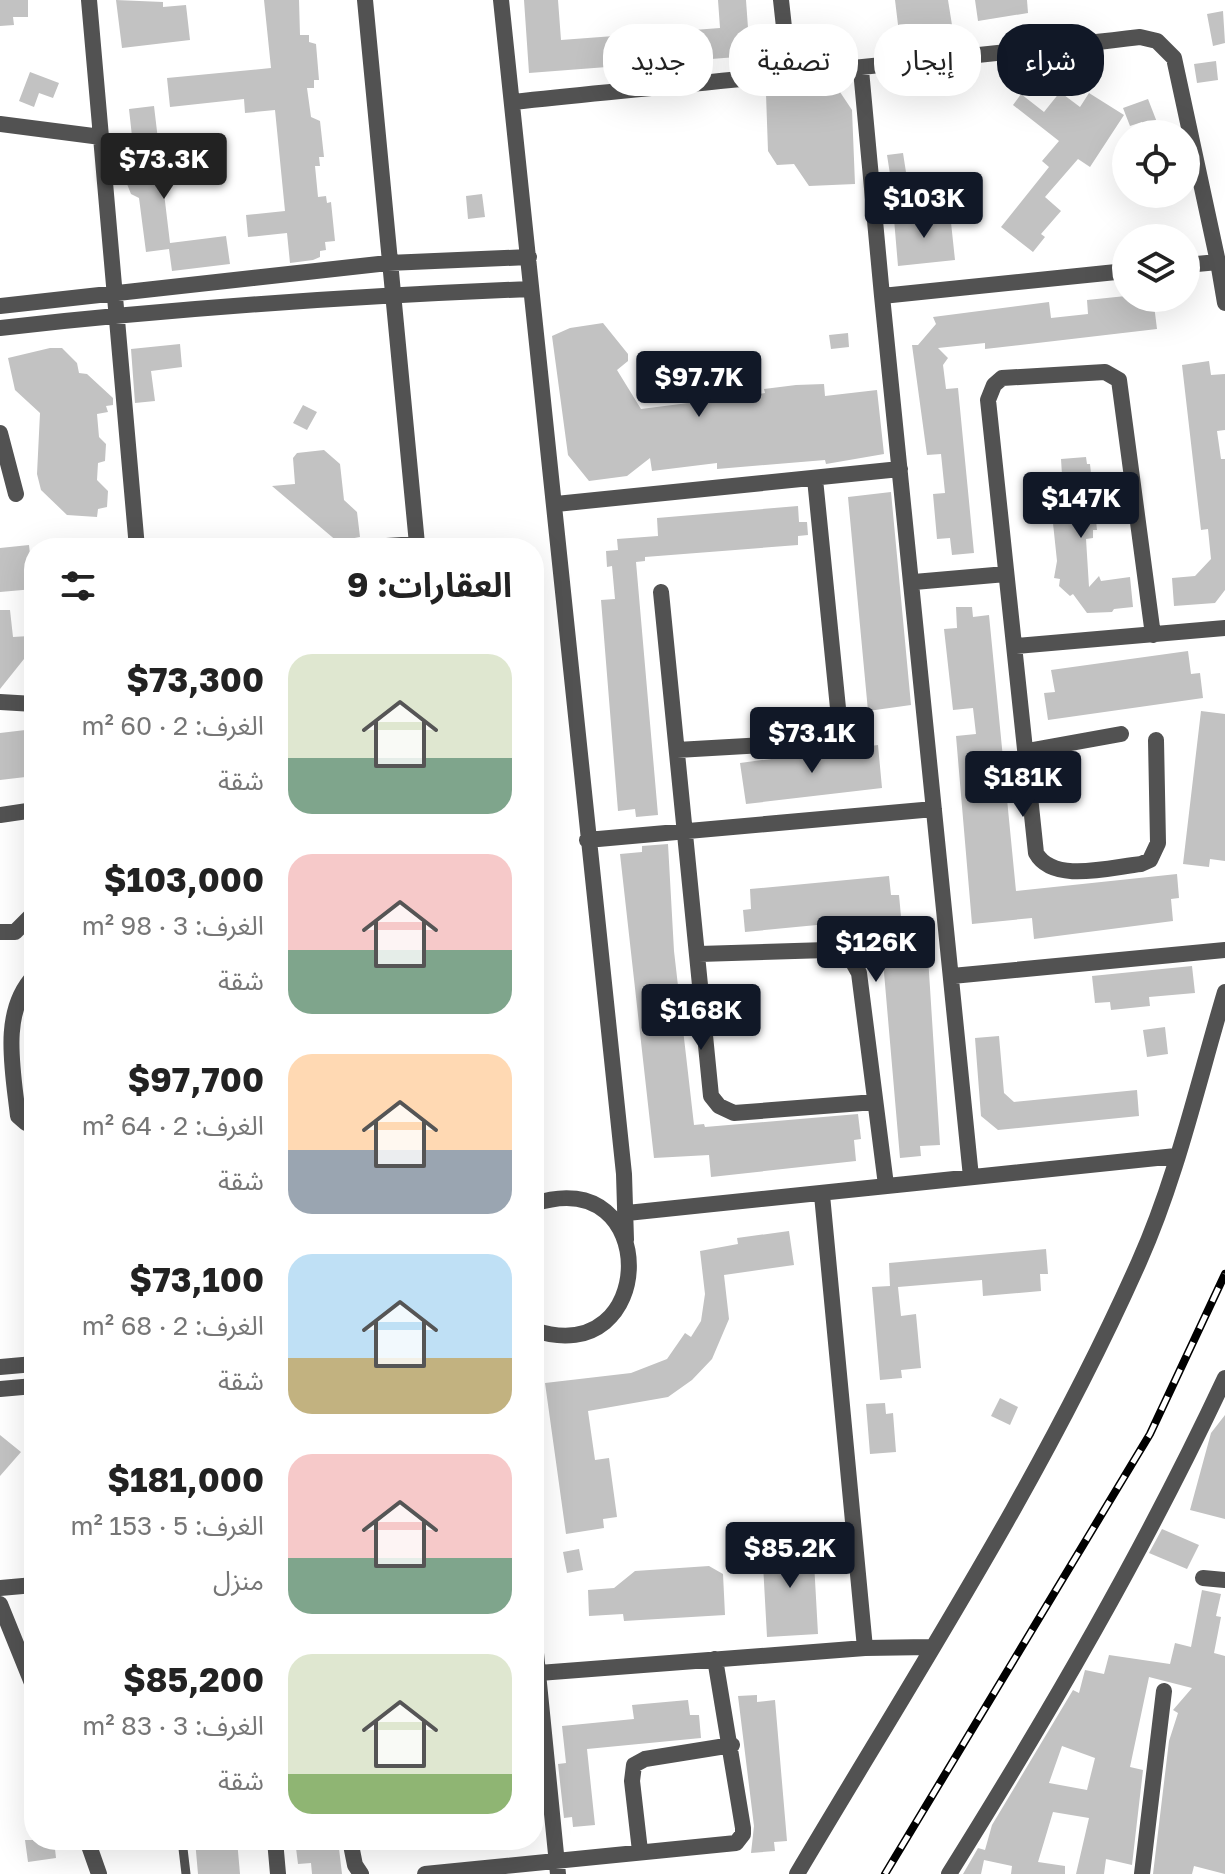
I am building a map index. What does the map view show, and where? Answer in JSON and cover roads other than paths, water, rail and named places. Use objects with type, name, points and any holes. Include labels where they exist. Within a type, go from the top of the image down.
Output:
[{"type":"street","points":[[89,0],[114,315],[136,538]]},
{"type":"street","points":[[365,0],[388,263],[417,538]]},
{"type":"street","points":[[501,0],[556,504],[587,840],[627,1213],[626,1240],[631,1262],[629,1285],[619,1306],[603,1323],[582,1333],[559,1336],[544,1333]]},
{"type":"street","points":[[781,0],[784,24]]},
{"type":"street","points":[[858,70],[1140,37],[1157,41],[1174,58],[1225,303]]},
{"type":"street","points":[[861,70],[971,1177]]},
{"type":"street","points":[[513,102],[729,79]]},
{"type":"street","points":[[0,124],[101,137]]},
{"type":"street","points":[[0,306],[388,263],[529,257]]},
{"type":"street","points":[[1200,264],[1218,262]]},
{"type":"street","points":[[882,296],[1112,272]]},
{"type":"street","points":[[0,328],[114,315],[392,295],[531,289]]},
{"type":"street","points":[[1153,635],[1127,421],[1119,380],[1112,374],[1002,378],[989,393],[1036,853],[1045,865],[1069,871],[1141,864],[1156,852],[1156,740]]},
{"type":"street","points":[[0,433],[16,494]]},
{"type":"street","points":[[556,504],[900,469]]},
{"type":"street","points":[[677,750],[815,742],[835,727],[839,718],[815,479]]},
{"type":"street","points":[[914,582],[1006,574]]},
{"type":"street","points":[[661,592],[711,1096],[719,1106],[734,1113],[875,1102]]},
{"type":"street","points":[[1016,646],[1225,628]]},
{"type":"street","points":[[0,702],[24,703]]},
{"type":"street","points":[[1027,751],[1121,734]]},
{"type":"street","points":[[587,840],[934,809]]},
{"type":"street","points":[[0,815],[24,811]]},
{"type":"street","points":[[0,932],[15,932],[24,923]]},
{"type":"street","points":[[699,954],[827,950],[850,957],[859,973],[886,1185]]},
{"type":"street","points":[[952,976],[1225,950]]},
{"type":"street","points":[[24,990],[17,999],[8,1031],[18,1116],[24,1122]]},
{"type":"street","points":[[797,1874],[930,1647],[1001,1535],[1066,1417],[1140,1259],[1176,1156],[1225,992]]},
{"type":"street","points":[[627,1213],[1176,1156]]},
{"type":"street","points":[[822,1195],[865,1648]]},
{"type":"street","points":[[544,1201],[575,1198],[596,1206],[614,1220],[626,1240]]},
{"type":"street","points":[[0,1367],[24,1365]]},
{"type":"street","points":[[949,1874],[1010,1775],[1122,1578],[1188,1457],[1225,1378]]},
{"type":"street","points":[[0,1389],[24,1387]]},
{"type":"street","points":[[1203,1578],[1225,1580]]},
{"type":"street","points":[[0,1588],[24,1586]]},
{"type":"street","points":[[0,1604],[24,1660]]},
{"type":"street","points":[[544,1673],[865,1648],[930,1647]]},
{"type":"street","points":[[425,1874],[557,1867],[640,1851],[736,1843],[743,1834],[732,1745],[715,1659]]},
{"type":"street","points":[[1142,1874],[1164,1691]]},
{"type":"street","points":[[544,1727],[557,1867]]},
{"type":"street","points":[[640,1851],[632,1781],[634,1765],[645,1759],[732,1745]]},
{"type":"street","points":[[91,1850],[99,1874]]},
{"type":"street","points":[[276,1850],[278,1874]]},
{"type":"street","points":[[352,1850],[355,1865],[361,1874]]},
{"type":"lane","points":[[183,1850],[186,1874]]},
{"type":"railway","points":[[885,1874],[1150,1434],[1225,1274]]}]
